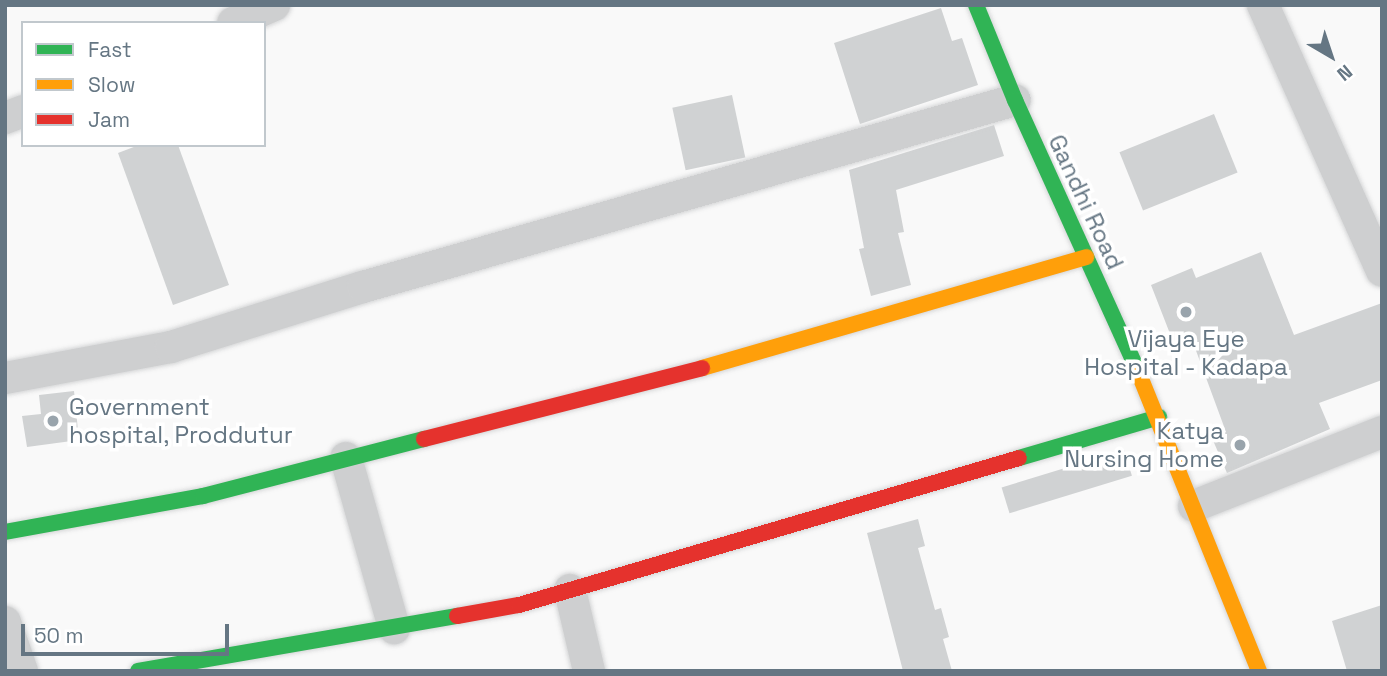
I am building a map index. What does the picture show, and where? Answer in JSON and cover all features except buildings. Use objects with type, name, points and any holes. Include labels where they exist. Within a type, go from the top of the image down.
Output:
[{"type":"street","points":[[238,21],[274,5]]},
{"type":"street","name":"Gandhi Road","points":[[976,5],[1015,100],[1159,416],[1259,671]]},
{"type":"street","points":[[1264,5],[1381,268]]},
{"type":"street","points":[[5,378],[171,347],[363,287],[848,151],[1015,100]]},
{"type":"street","points":[[5,532],[203,496],[712,365],[1086,257]]},
{"type":"street","points":[[138,671],[519,605],[1159,416]]},
{"type":"street","points":[[1194,506],[1382,432]]},
{"type":"street","points":[[346,458],[394,628]]},
{"type":"street","points":[[570,590],[589,671]]},
{"type":"street","points":[[5,622],[22,671]]},
{"type":"traffic: fast","points":[[976,5],[1015,100],[1137,369]]},
{"type":"traffic: fast","points":[[1019,458],[1159,417]]},
{"type":"traffic: fast","points":[[5,532],[203,496],[424,439]]},
{"type":"traffic: fast","points":[[138,671],[457,616]]},
{"type":"traffic: slow","points":[[702,368],[1086,257]]},
{"type":"traffic: slow","points":[[1137,369],[1259,671]]},
{"type":"traffic: jam","points":[[424,439],[702,368]]},
{"type":"traffic: jam","points":[[457,616],[519,605],[1019,458]]},
{"type":"place","name":"Vijaya Eye Hospital - Kadapa","points":[[1186,312]]},
{"type":"place","name":"Government hospital, Proddutur","points":[[53,421]]},
{"type":"place","name":"Katya Nursing Home","points":[[1240,445]]}]
